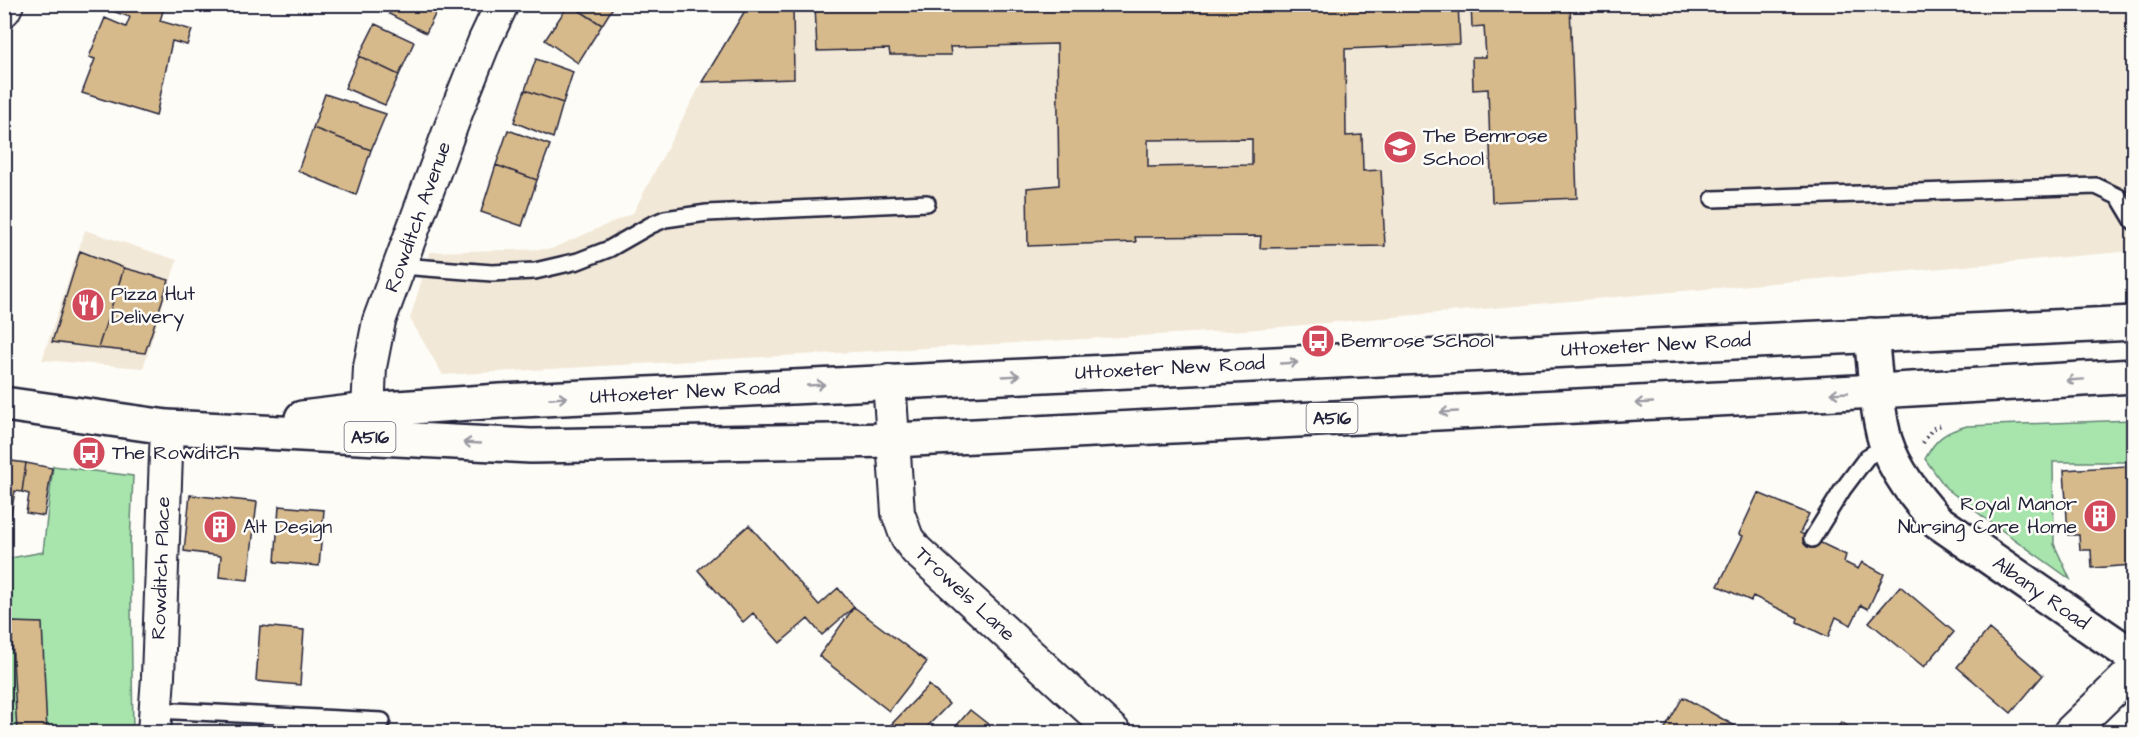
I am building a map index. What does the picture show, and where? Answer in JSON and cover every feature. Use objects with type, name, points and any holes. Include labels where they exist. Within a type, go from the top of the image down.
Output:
[{"type":"main road","name":"Uttoxeter New Road","points":[[4,404],[166,427],[208,429],[368,424],[500,401],[2133,323]]},
{"type":"main road","name":"Albany Road","points":[[1871,335],[1877,391],[1887,445],[1907,485],[1937,521],[2133,657]]},
{"type":"main road","name":"Uttoxeter New Road","points":[[368,424],[531,446],[894,440],[2133,376]]},
{"type":"street","points":[[4,10],[7,4]]},
{"type":"street","name":"Rowditch Avenue","points":[[368,424],[370,367],[374,342],[459,105],[502,4]]},
{"type":"street","name":"Trowels Lane","points":[[889,381],[898,513],[907,538],[916,550],[1113,732]]},
{"type":"street","name":"Rowditch Place","points":[[154,721],[166,427]]},
{"type":"street","points":[[2070,732],[2133,670]]},
{"type":"lane","points":[[1713,199],[2096,186],[2119,197],[2133,222]]},
{"type":"lane","points":[[401,266],[492,273],[536,271],[578,261],[609,249],[665,219],[707,213],[927,203]]},
{"type":"lane","points":[[1812,539],[1843,489],[1867,457],[1887,445]]},
{"type":"lane","name":"Rowditch Place","points":[[154,721],[308,725],[382,721]]},
{"type":"shaded area","name":"The Bemrose School","points":[[749,5],[2133,5],[2133,251],[1246,330],[443,375],[410,319],[430,252],[551,249],[633,213],[702,82]]},
{"type":"shaded area","points":[[85,230],[177,260],[143,368],[42,360]]},
{"type":"green space","points":[[2133,420],[2133,462],[2053,462],[2054,544],[2070,579],[1946,488],[1925,459],[1942,437],[1967,426]]},
{"type":"green space","points":[[53,466],[133,476],[130,545],[133,732],[5,732],[5,559],[43,552]]},
{"type":"building","points":[[92,4],[165,4],[160,21],[192,30],[187,45],[172,41],[156,116],[82,93],[95,59],[89,57],[105,18],[126,27],[130,17]]},
{"type":"building","points":[[394,4],[440,4],[426,33],[389,14]]},
{"type":"building","points":[[569,4],[615,4],[602,25]]},
{"type":"building","points":[[569,4],[602,25],[578,63],[545,40]]},
{"type":"building","points":[[749,4],[793,4],[794,79],[702,82]]},
{"type":"building","points":[[815,4],[1458,4],[1460,44],[1345,49],[1346,136],[1362,135],[1363,171],[1381,170],[1385,246],[1260,248],[1261,236],[1135,237],[1136,242],[1028,246],[1027,188],[1059,185],[1057,44],[950,47],[951,55],[890,55],[889,49],[817,51]],"holes":[[[1252,139],[1252,165],[1148,167],[1148,140]]]},
{"type":"building","points":[[1471,4],[1570,4],[1577,198],[1492,202],[1488,89],[1473,90],[1472,57],[1486,57],[1484,26],[1472,27]]},
{"type":"building","points":[[375,24],[414,42],[399,75],[359,56]]},
{"type":"building","points":[[359,56],[399,75],[385,105],[345,88]]},
{"type":"building","points":[[536,59],[573,72],[563,103],[525,90]]},
{"type":"building","points":[[525,90],[563,103],[553,138],[514,122]]},
{"type":"building","points":[[325,94],[386,114],[371,150],[313,128]]},
{"type":"building","points":[[313,128],[371,150],[356,195],[298,171]]},
{"type":"building","points":[[508,130],[550,145],[537,180],[496,165]]},
{"type":"building","points":[[496,165],[537,180],[522,226],[481,212]]},
{"type":"building","name":"Pizza Hut Delivery","points":[[80,251],[124,268],[98,348],[52,342]]},
{"type":"building","points":[[124,268],[169,280],[145,353],[98,348]]},
{"type":"building","points":[[4,460],[26,463],[22,492],[15,491],[10,519],[4,518]]},
{"type":"building","points":[[26,463],[52,468],[44,516],[26,513],[29,494],[22,492]]},
{"type":"building","name":"Royal Manor Nursing Care Home","points":[[2127,466],[2129,498],[2134,498],[2134,565],[2092,568],[2091,550],[2080,550],[2079,535],[2068,535],[2064,470]]},
{"type":"building","points":[[1758,493],[1809,514],[1800,533],[1846,555],[1844,562],[1858,569],[1862,562],[1884,574],[1868,609],[1861,605],[1851,625],[1836,617],[1828,637],[1797,622],[1798,618],[1753,596],[1751,601],[1718,586],[1743,536],[1739,534]]},
{"type":"building","name":"Alt Design","points":[[190,495],[257,502],[248,580],[219,577],[221,556],[184,551]]},
{"type":"building","points":[[279,506],[324,510],[319,566],[275,562]]},
{"type":"building","points":[[749,525],[819,605],[838,588],[854,607],[822,635],[808,619],[780,643],[753,613],[743,622],[698,570]]},
{"type":"building","points":[[1900,586],[1954,632],[1924,667],[1869,622]]},
{"type":"building","points":[[854,607],[927,662],[889,711],[819,656]]},
{"type":"building","points":[[11,622],[42,623],[47,732],[17,732]]},
{"type":"building","points":[[260,626],[304,630],[300,685],[256,681]]},
{"type":"building","points":[[1989,629],[2043,675],[2011,713],[1957,667]]},
{"type":"building","points":[[929,685],[949,704],[922,732],[891,732],[887,729]]},
{"type":"building","points":[[1683,697],[1746,732],[1663,732]]},
{"type":"building","points":[[970,710],[998,732],[951,732]]},
{"type":"building","points":[[1842,722],[1855,732],[1833,732]]},
{"type":"place","name":"The Bemrose School","points":[[1400,147]]},
{"type":"place","name":"Pizza Hut Delivery","points":[[88,305]]},
{"type":"place","name":"Bemrose School","points":[[1318,341]]},
{"type":"place","name":"The Rowditch","points":[[89,453]]},
{"type":"place","name":"Royal Manor Nursing Care Home","points":[[2100,516]]},
{"type":"place","name":"Alt Design","points":[[220,527]]}]
